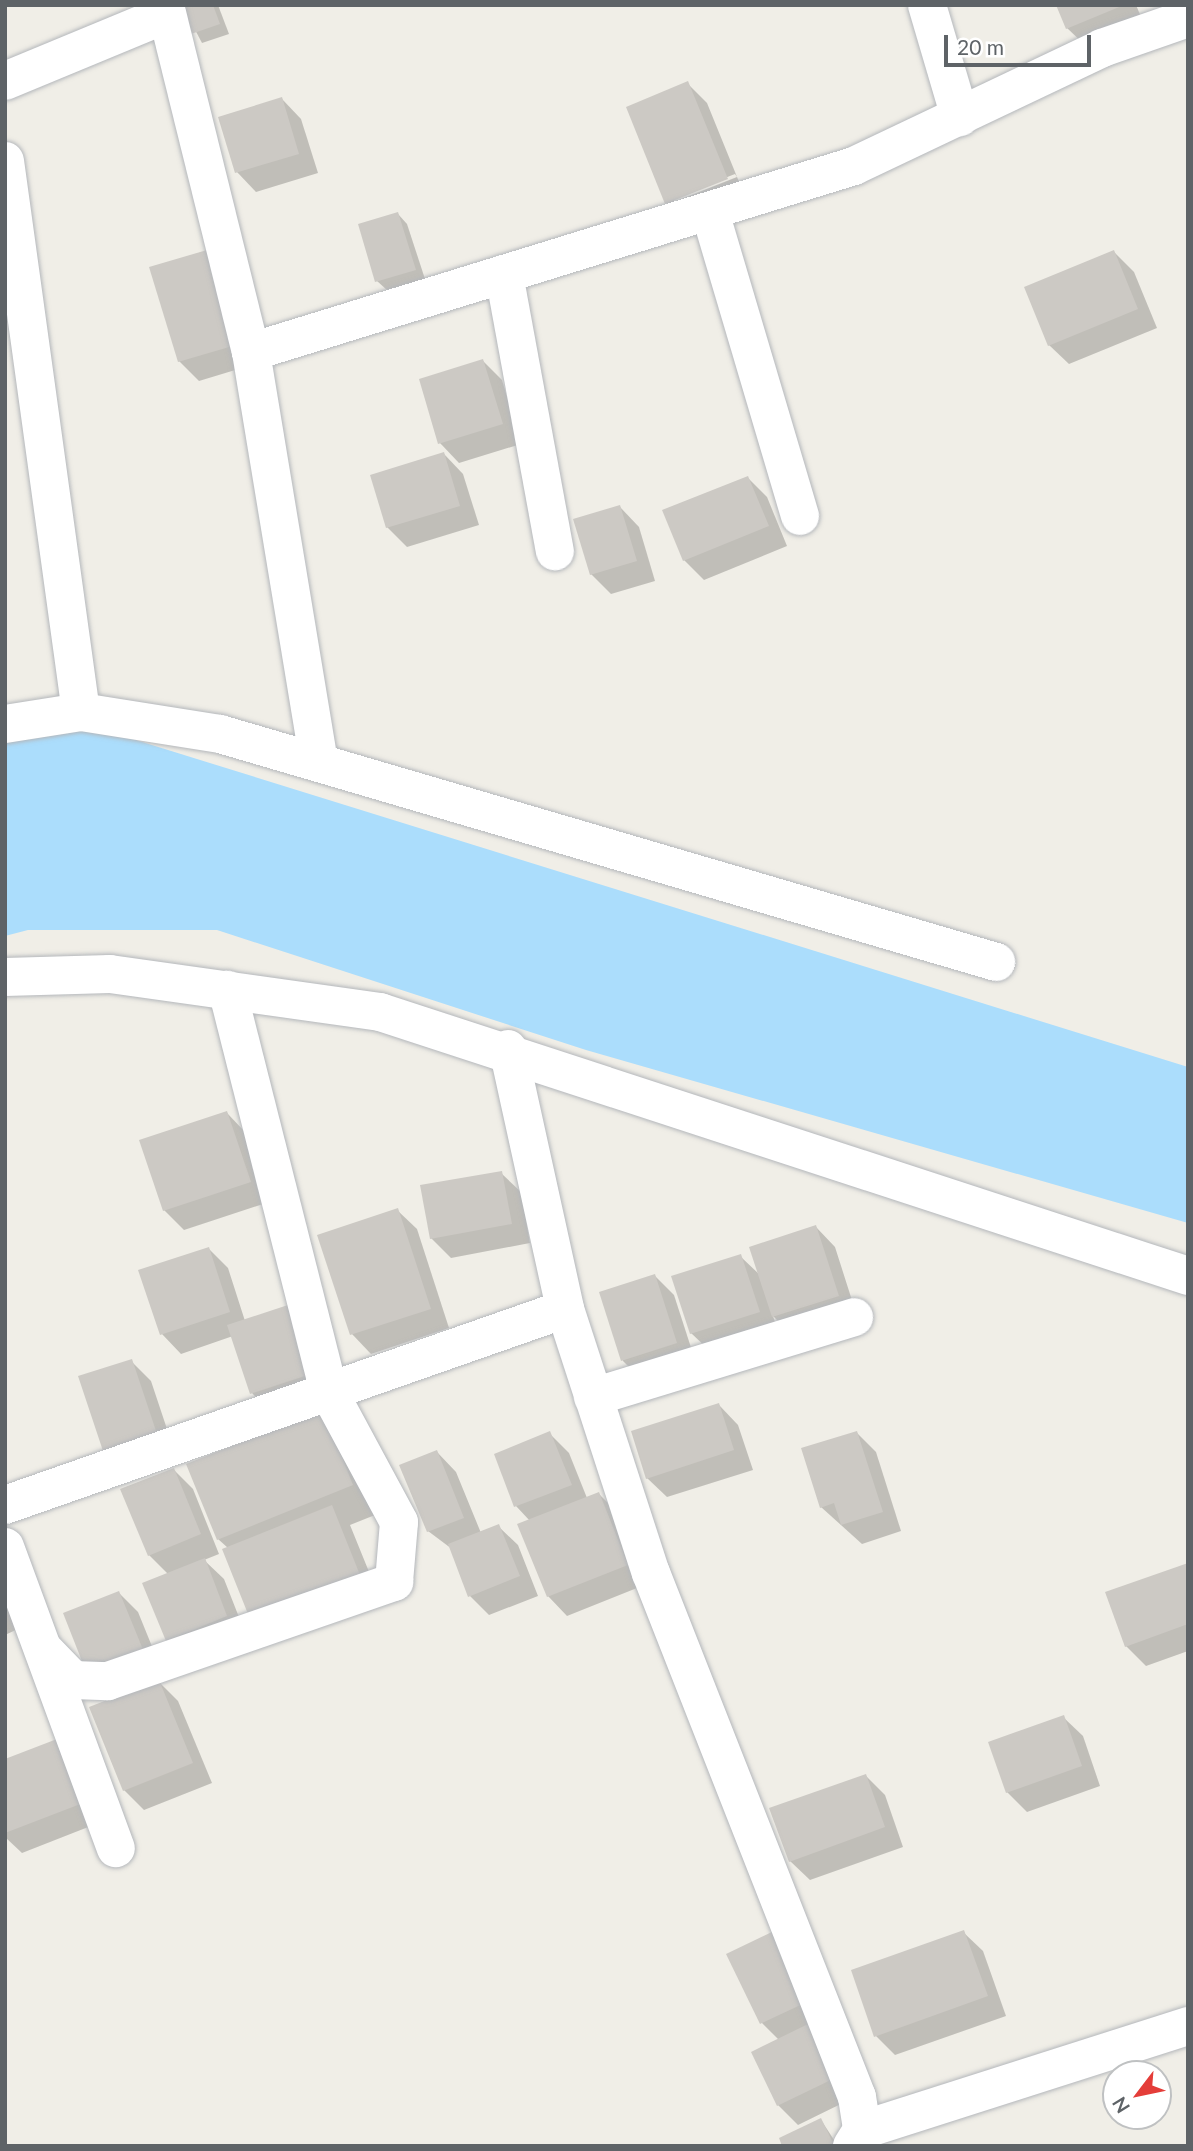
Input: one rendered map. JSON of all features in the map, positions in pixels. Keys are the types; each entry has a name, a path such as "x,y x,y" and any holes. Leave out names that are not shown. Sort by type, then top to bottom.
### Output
{"street":[{"path":"927,5 960,117"},
{"path":"5,81 166,10 251,352 319,761"},
{"path":"251,352 853,166 1164,18"},
{"path":"5,161 81,712"},
{"path":"710,212 800,516"},
{"path":"504,274 555,551"},
{"path":"5,724 81,712 220,734 996,962"},
{"path":"5,977 110,974 380,1012 508,1049 1188,1276"},
{"path":"43,1649 73,1680 108,1681 394,1582 400,1522 329,1392 227,990"},
{"path":"508,1049 565,1309 593,1397 651,1573 857,2097 857,2138 1188,2026"},
{"path":"5,1505 565,1309"},
{"path":"593,1397 854,1317"},
{"path":"5,1547 116,1848"}],"water":[{"path":"94,727 1188,1067 1188,1223 586,1050 217,930 28,930 5,936 5,738"}],"building":[{"path":"180,5 213,5 220,24 191,34"},
{"path":"1056,5 1124,5 1066,29"},
{"path":"688,81 728,179 665,204 626,107"},
{"path":"282,97 299,154 235,173 218,117"},
{"path":"398,212 416,270 375,282 358,224"},
{"path":"207,250 236,345 178,362 149,267"},
{"path":"1114,250 1138,309 1048,346 1024,287"},
{"path":"483,359 503,424 438,444 419,379"},
{"path":"444,452 460,506 386,528 370,475"},
{"path":"748,476 769,526 683,561 662,510"},
{"path":"620,505 637,561 590,575 573,519"},
{"path":"227,1111 251,1182 163,1211 139,1140"},
{"path":"502,1171 512,1224 430,1239 420,1185"},
{"path":"398,1208 431,1309 350,1335 317,1235"},
{"path":"816,1225 839,1296 772,1317 749,1247"},
{"path":"209,1247 230,1312 160,1335 138,1270"},
{"path":"741,1254 760,1312 690,1334 671,1276"},
{"path":"655,1274 677,1343 621,1361 599,1292"},
{"path":"291,1304 314,1373 250,1394 227,1325"},
{"path":"132,1359 157,1434 103,1451 78,1376"},
{"path":"719,1403 734,1450 646,1479 631,1431"},
{"path":"323,1410 353,1485 217,1540 186,1464"},
{"path":"550,1431 572,1485 514,1507 494,1454"},
{"path":"857,1431 883,1512 841,1525 834,1503 820,1508 801,1448"},
{"path":"437,1450 464,1518 427,1532 399,1465"},
{"path":"174,1468 201,1534 148,1556 120,1489"},
{"path":"599,1492 628,1565 547,1597 517,1524"},
{"path":"332,1505 360,1575 250,1619 222,1549"},
{"path":"499,1524 520,1576 468,1597 448,1544"},
{"path":"205,1558 227,1616 166,1641 142,1583"},
{"path":"1188,1563 1188,1624 1125,1647 1105,1592"},
{"path":"119,1591 144,1652 87,1674 63,1613"},
{"path":"159,1680 193,1763 123,1791 89,1707"},
{"path":"1064,1715 1082,1766 1006,1793 988,1742"},
{"path":"57,1739 83,1803 5,1833 5,1759"},
{"path":"866,1774 885,1827 789,1862 769,1808"},
{"path":"964,1930 988,1996 874,2037 851,1970"},
{"path":"774,1931 809,2001 760,2024 726,1954"},
{"path":"808,2024 835,2078 777,2106 751,2052"},
{"path":"821,2118 834,2145 782,2146 779,2138"}]}
